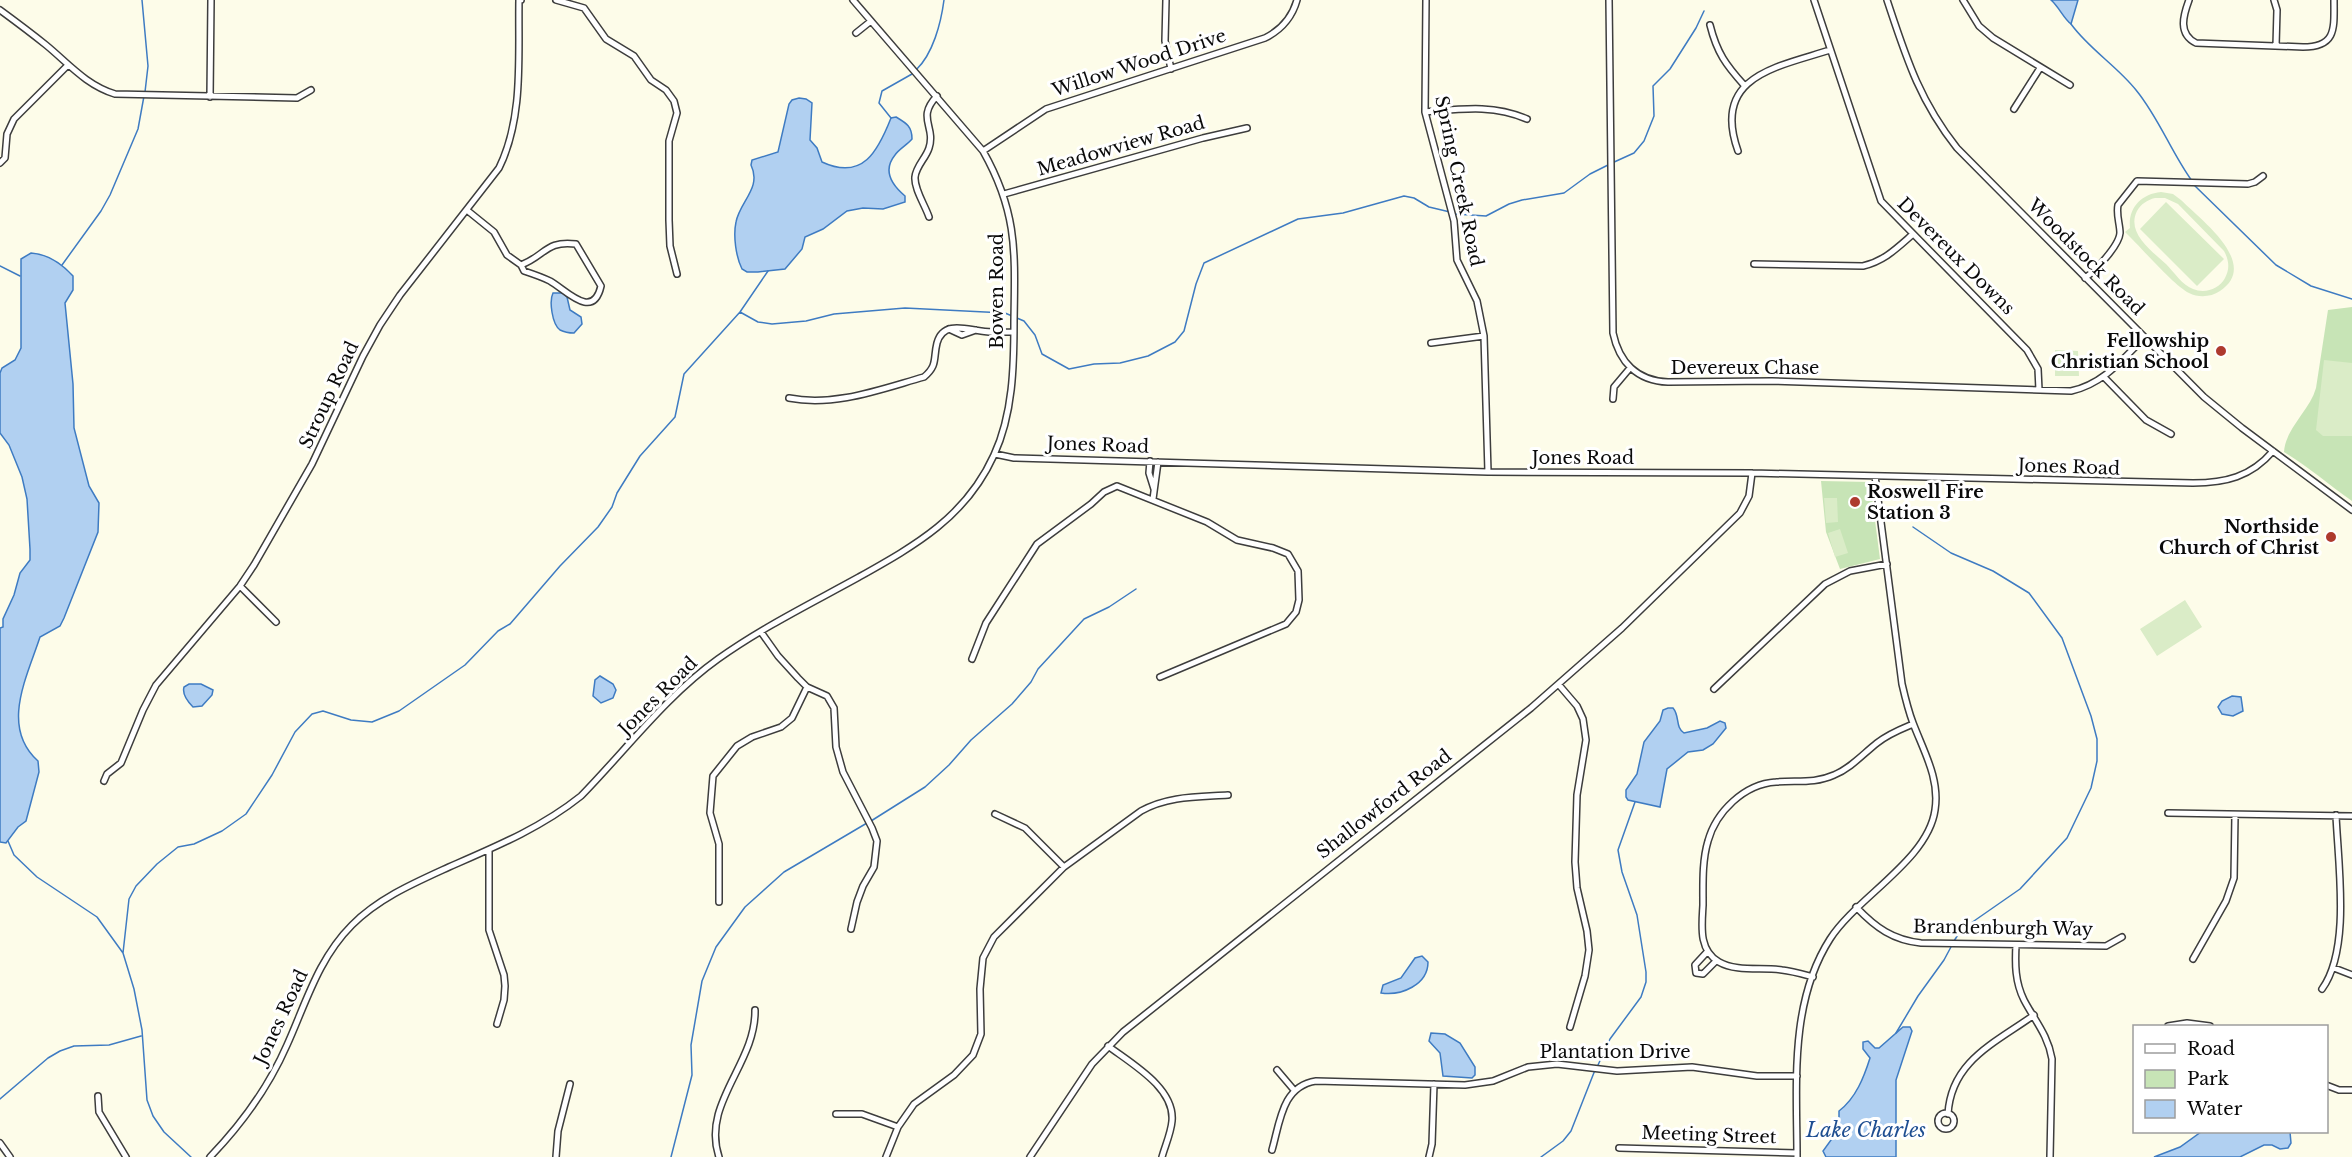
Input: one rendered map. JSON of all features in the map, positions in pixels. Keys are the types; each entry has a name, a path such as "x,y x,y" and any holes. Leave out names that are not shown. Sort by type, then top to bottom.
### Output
{"street":[{"path":"210,97 212,0"},
{"name":"Stroup Road","path":"104,781 107,774 121,763 156,685 240,586 254,565 312,464 380,325 400,295 500,168 513,132 517,106 520,0"},
{"path":"556,0 584,8 606,39 634,56 651,80 666,90 674,101 677,113 669,141 669,220 670,246 677,274"},
{"name":"Bowen Road","path":"853,0 983,151 1004,194 1015,247 1014,332 1009,407 995,454"},
{"path":"1166,0 1166,41 1171,69"},
{"name":"Willow Wood Drive","path":"983,151 1046,109 1272,35 1288,20 1297,0"},
{"name":"Spring Creek Road","path":"1426,0 1425,112 1454,221 1457,260 1477,302 1484,336 1488,472"},
{"path":"1609,0 1613,333 1619,352 1630,368 1614,387 1613,399"},
{"name":"Devereux Downs","path":"1814,0 1881,201 2027,350 2037,369 2039,390"},
{"name":"Woodstock Road","path":"1887,0 1911,71 1925,102 1942,130 1957,148 2144,338 2217,408 2352,510"},
{"path":"1963,0 1979,26 1992,38 2070,85"},
{"path":"2188,0 2183,25 2185,33 2192,41 2200,44 2313,47 2328,40 2333,29 2334,0"},
{"path":"2274,0 2277,6 2276,46"},
{"path":"0,10 90,84 115,94 297,98 311,90"},
{"path":"856,33 871,21"},
{"path":"1710,25 1713,39 1726,66 1744,85"},
{"path":"1738,151 1732,129 1732,113 1735,101 1744,85 1770,69 1830,50"},
{"path":"0,163 5,158 10,126 20,112 68,65"},
{"path":"2014,109 2040,68"},
{"path":"929,217 916,186 915,177 919,165 929,150 931,137 926,118 927,109 937,96"},
{"path":"1425,112 1486,108 1507,111 1527,119"},
{"name":"Meadowview Road","path":"1004,194 1203,138 1247,128"},
{"path":"2085,278 2118,241 2120,233 2118,205 2137,181 2248,184 2263,176"},
{"path":"468,211 494,232 507,255 521,265 524,271 550,281 574,300 584,302 593,300 599,293 601,286 576,244 551,245 533,261 521,265"},
{"path":"1754,264 1863,266 1883,260 1912,235"},
{"path":"533,261 535,275"},
{"path":"789,398 811,401 853,397 924,377 931,371 935,362 938,341 949,329 962,335 976,330 1014,332"},
{"path":"1431,343 1484,336"},
{"name":"Devereux Chase","path":"1630,368 1654,382 1772,381 2071,391 2083,389 2104,377 2144,338"},
{"path":"2104,377 2146,420 2170,434"},
{"name":"Jones Road","path":"210,1156 236,1127 269,1080 287,1046 320,968 334,945 370,909 392,894 539,826 566,808 600,777 674,696 717,660 932,533 969,497 995,454 1014,458 1488,472 1752,473 2207,483 2240,477 2259,466 2273,452"},
{"path":"1150,461 1149,473 1154,489"},
{"path":"1153,499 1158,462"},
{"name":"Shallowford Road","path":"1030,1157 1077,1084 1108,1046 1143,1014 1559,685 1622,628 1740,513 1749,496 1752,473"},
{"path":"1797,1155 1797,1076 1800,1026 1813,977 1830,939 1856,907 1916,850 1927,836 1933,820 1936,800 1935,781 1913,723 1902,684 1875,476"},
{"path":"972,659 986,624 1043,539 1112,487 1124,488 1206,522 1237,540 1280,550 1293,561 1299,577 1298,606 1286,624 1160,677"},
{"path":"1714,688 1825,584 1850,571 1887,564"},
{"path":"240,586 276,622"},
{"path":"761,632 778,656 807,687 827,696 834,708 836,747 843,772 877,841 874,867 862,886 851,929"},
{"path":"1559,685 1577,706 1586,734 1577,795 1575,862 1589,950 1585,976 1570,1027"},
{"path":"719,902 719,844 710,813 714,777 737,746 752,737 781,727 792,718 807,687"},
{"path":"1813,977 1780,969 1730,966 1716,961 1707,952 1702,935 1705,854 1713,827 1732,803 1746,791 1762,784 1810,782 1833,776 1850,766 1884,738 1913,723"},
{"path":"886,1157 898,1127 914,1104 954,1075 973,1055 981,1034 981,970 988,946 1001,928 1064,867 1153,804 1173,799 1228,795"},
{"path":"2168,813 2352,816"},
{"path":"995,814 1025,828 1064,867"},
{"path":"2193,958 2226,901 2234,878 2235,815"},
{"path":"2322,989 2334,968 2340,933 2336,815"},
{"path":"489,850 489,930 504,975 505,986 503,1006 497,1024"},
{"name":"Brandenburgh Way","path":"1856,907 1881,930 1906,941 2106,946 2122,937"},
{"path":"2016,945 2015,965 2018,983 2024,1000 2046,1036 2052,1059 2050,1157"},
{"path":"1707,952 1695,965 1696,973 1703,974 1716,961"},
{"path":"2334,968 2352,975"},
{"path":"719,1157 715,1140 716,1117 751,1044 755,1028 755,1010"},
{"path":"1947,1114 1951,1089 1964,1068 2034,1015"},
{"path":"2174,1025 2187,1023 2202,1025"},
{"path":"1108,1046 1160,1088 1168,1099 1172,1120 1162,1157"},
{"name":"Plantation Drive","path":"1294,1090 1305,1083 1317,1081 1479,1084 1528,1067 1550,1065 1617,1071 1692,1067 1757,1076 1797,1076"},
{"path":"1272,1150 1285,1104 1294,1090 1275,1072"},
{"path":"556,1157 558,1131 570,1084"},
{"path":"1429,1157 1432,1144 1434,1084"},
{"path":"2328,1086 2339,1090 2352,1090"},
{"path":"98,1096 99,1112 126,1157"},
{"path":"836,1114 862,1114 898,1127"},
{"path":"0,1143 10,1157"},
{"name":"Meeting Street","path":"1619,1148 1797,1155"}],"green space":[{"path":"2154,193 2173,194 2201,218 2223,243 2231,255 2234,268 2231,280 2220,291 2213,295 2197,296 2182,289 2125,232 2130,228 2131,214 2137,203","holes":["2155,198 2165,198 2178,204 2224,251 2228,261 2228,271 2222,282 2215,288 2202,291 2185,285 2142,241 2138,234 2135,219 2142,204"]},
{"path":"2166,202 2224,259 2197,286 2140,229"},
{"path":"2352,307 2352,501 2284,452 2293,427 2309,404 2316,388 2328,310"},
{"path":"2055,350 2078,351 2079,376 2055,376"},
{"path":"2324,360 2352,363 2352,436 2323,436 2316,430"},
{"path":"1821,481 1870,482 1880,559 1840,569 1826,532"},
{"path":"1824,498 1837,498 1838,522 1826,523"},
{"path":"1840,529 1848,553 1835,557 1828,533"},
{"path":"2185,600 2202,627 2157,656 2140,629"}],"water":[{"path":"2051,0 2078,0 2071,24 2057,6"},
{"path":"799,98 812,103 810,140 817,148 822,162 836,167 848,168 867,160 880,141 891,118 896,117 908,125 912,139 897,153 889,167 893,183 905,196 905,202 883,209 863,208 847,211 823,229 805,237 802,249 785,269 747,272 742,269 738,259 735,234 738,214 754,181 752,160 778,152 789,104 792,100"},
{"path":"31,253 54,260 73,276 73,290 65,303 73,384 74,428 89,486 99,503 98,532 64,618 60,626 40,637 24,685 20,701 20,733 27,748 38,761 39,772 26,821 18,827 6,843 0,842 0,628 3,627 3,619 14,595 20,573 30,560 30,549 27,499 22,477 9,445 0,433 0,373 2,368 15,360 21,348 21,259"},
{"path":"553,293 563,293 567,297 570,310 581,317 582,324 574,333 560,330 557,327 551,307"},
{"path":"600,676 613,684 616,690 613,698 601,703 593,696 595,680"},
{"path":"189,684 201,684 213,690 212,695 202,706 193,707 186,698 184,687"},
{"path":"2232,696 2241,697 2243,711 2233,716 2222,714 2218,707 2222,701"},
{"path":"1673,708 1675,711 1679,728 1684,733 1707,728 1720,721 1725,723 1726,728 1713,744 1703,750 1688,752 1667,769 1660,807 1628,800 1626,790 1637,774 1644,742 1660,721 1663,710"},
{"path":"1422,956 1428,962 1427,970 1418,983 1405,991 1381,993 1383,985 1401,978 1415,958"},
{"name":"Lake Charles","path":"1903,1027 1910,1027 1912,1031 1896,1080 1896,1157 1826,1157 1823,1151 1839,1129 1839,1111 1855,1094 1870,1058 1863,1049 1863,1042 1868,1041 1875,1048 1879,1048"},
{"path":"1431,1033 1445,1034 1460,1043 1475,1067 1475,1075 1472,1078 1443,1076 1440,1053 1429,1041"},
{"path":"2200,1133 2290,1133 2291,1143 2288,1148 2280,1149 2272,1145 2264,1145 2240,1157 2154,1157 2180,1147"}],"waterway":[{"path":"142,0 148,66 145,92"},
{"path":"916,70 927,56 935,38 944,0"},
{"path":"1612,163 1634,153 1644,141 1654,116 1653,86 1670,69 1704,11"},
{"path":"2071,24 2136,90 2152,112 2192,181"},
{"path":"891,118 879,103 882,91 912,74"},
{"path":"62,265 110,195 138,129 144,96"},
{"path":"1455,214 1486,216 1522,200 1564,193 1590,174 1608,165"},
{"path":"2194,185 2276,265 2311,286 2352,299"},
{"path":"740,312 758,322 772,324 806,321 834,314 905,308 1005,313 1024,321 1035,335 1042,354 1069,369 1094,364 1120,363 1148,356 1175,342 1184,331 1204,263 1298,219 1343,213 1404,196 1414,198 1429,207 1450,212"},
{"path":"0,266 20,276"},
{"path":"123,953 129,899 136,886 157,864 178,847 194,844 222,831 246,814 272,775 295,732 312,714 323,711 351,720 372,722 399,711 465,665 498,631 510,624 560,566 598,527 612,507 617,493 640,456 675,417 684,374 740,312 768,271"},
{"path":"1913,527 1951,553 1993,571 2029,593 2062,638 2091,716 2097,739 2097,761 2091,788 2067,838 2020,889 1961,930 1954,941"},
{"path":"871,821 925,787 949,765 971,740 1012,704 1031,682 1038,669 1084,619 1109,607 1136,589"},
{"path":"1598,1065 1610,1039 1641,997 1646,982 1637,915 1622,872 1618,850 1635,802"},
{"path":"671,1157 692,1075 691,1045 702,981 716,947 745,907 784,872 867,823"},
{"path":"8,841 14,855 37,877 97,917 123,953 134,989 142,1030 147,1100 153,1116 164,1132 191,1157"},
{"path":"1896,1033 1952,945"},
{"path":"0,1099 48,1058 60,1051 74,1046 109,1045 141,1036"},
{"path":"1541,1157 1563,1141 1571,1131 1595,1070"}],"place":[{"name":"Fellowship Christian School","path":"2221,351"},
{"name":"Roswell Fire Station 3","path":"1855,502"},
{"name":"Northside Church of Christ","path":"2331,537"}]}
